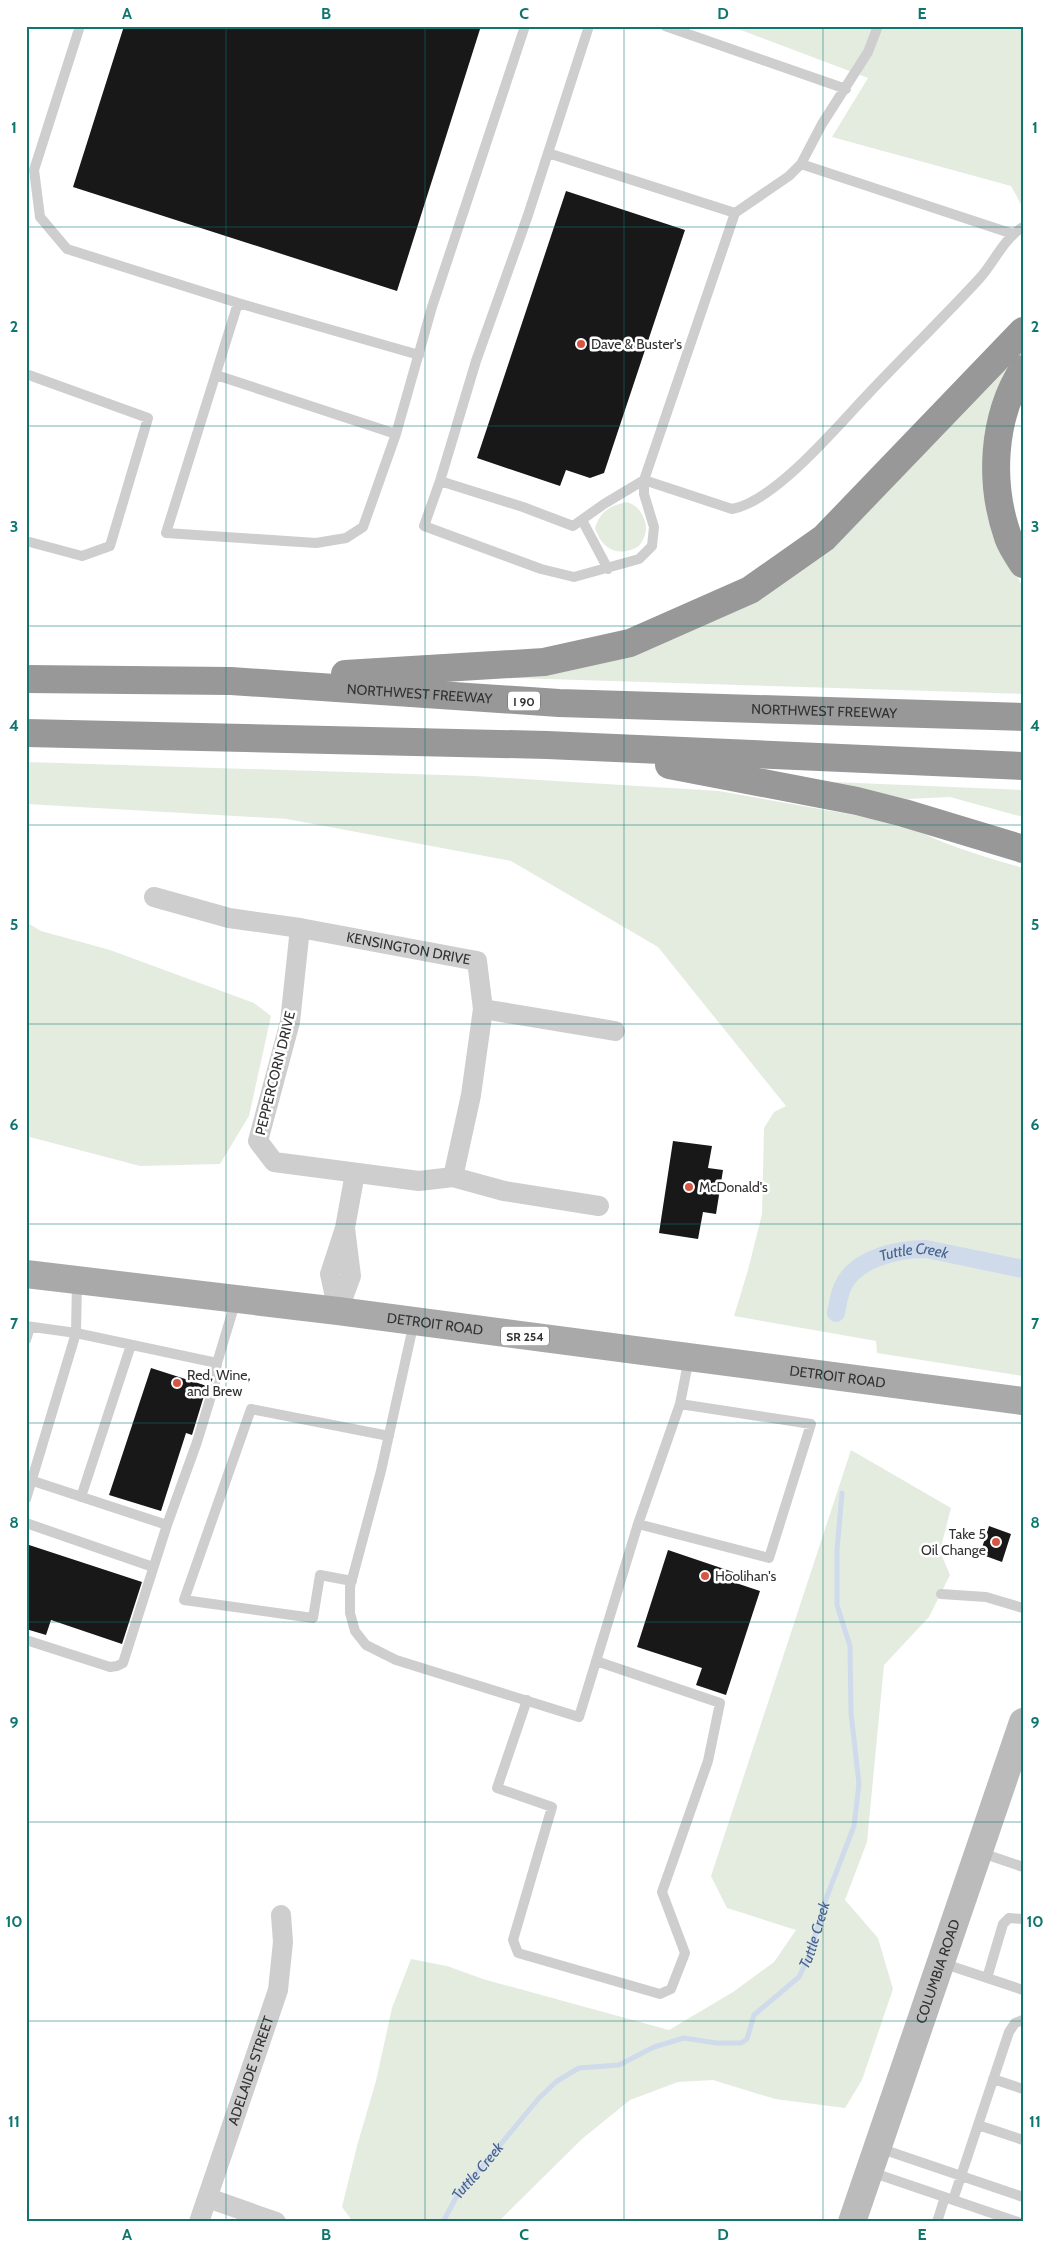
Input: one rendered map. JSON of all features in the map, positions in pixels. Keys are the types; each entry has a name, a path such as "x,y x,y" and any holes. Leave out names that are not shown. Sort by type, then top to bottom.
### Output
{"highway":[{"path":"231,681 544,662 630,642 750,590 824,538 1023,331"},
{"path":"1023,370 1014,383 1001,422 995,462 999,504 1008,538 1023,564"},
{"name":"NORTHWEST FREEWAY","path":"26,679 231,681 559,703 1023,718"},
{"path":"26,733 547,745 1023,766"},
{"path":"547,745 716,772 857,801 904,813 1023,849"}],"main road":[{"name":"DETROIT ROAD","path":"26,1274 338,1311 1023,1401"},
{"name":"COLUMBIA ROAD","path":"852,2222 1023,1722"}],"street":[{"name":"KENSINGTON DRIVE","path":"154,897 229,918 300,928 477,962 483,1010 471,1095 453,1177"},
{"name":"PEPPERCORN DRIVE","path":"300,928 290,1022 258,1141 274,1162 419,1181 453,1177 504,1191 599,1206"},
{"path":"483,1010 615,1031"},
{"path":"338,1311 330,1274 345,1228 354,1173"},
{"name":"ADELAIDE STREET","path":"199,2222 278,1990 283,1942 281,1914"},
{"path":"208,2198 276,2222"}],"lane":[{"path":"80,26 34,170 40,217 67,250 238,303 419,355"},
{"path":"238,303 166,533 316,543 346,538 363,527 396,434 435,297 524,26"},
{"path":"589,26 548,153 476,361 440,481 424,526 541,569 574,577 639,559 652,546 654,527 644,494 644,480 735,213 789,176 800,164 822,124 868,52 878,26"},
{"path":"665,26 846,89"},
{"path":"548,153 735,213"},
{"path":"800,164 1013,234"},
{"path":"644,480 732,509 741,508 756,500 820,444 981,277 1013,234 1023,227"},
{"path":"26,374 148,418 110,546 82,556 26,541"},
{"path":"216,375 396,434"},
{"path":"440,481 523,507 574,526 644,480"},
{"path":"582,520 608,569"},
{"path":"26,1498 29,1480 76,1333 78,1280"},
{"path":"26,1640 110,1667 123,1663 167,1525 200,1434 215,1383 216,1363 237,1299"},
{"path":"414,1321 389,1436 352,1581 350,1613 355,1631 366,1645 396,1660 578,1717 638,1524 680,1404 689,1357"},
{"path":"26,1340 28,1327 76,1333 216,1363"},
{"path":"81,1497 131,1345"},
{"path":"638,1524 769,1558 811,1424 680,1404"},
{"path":"352,1581 320,1574 313,1618 184,1600 251,1409 389,1436"},
{"path":"29,1480 167,1525"},
{"path":"26,1523 153,1567"},
{"path":"941,1594 986,1597 1023,1608"},
{"path":"527,1700 497,1788 552,1807 513,1940 518,1953 660,1994 671,1989 685,1953 662,1892 708,1761 720,1703 596,1661"},
{"path":"978,1852 1022,1866"},
{"path":"987,1978 1003,1924 1009,1918 1023,1918"},
{"path":"941,1962 1023,1990"},
{"path":"937,2222 962,2176 1008,2032 1015,2023 1023,2020"},
{"path":"993,2079 1023,2089"},
{"path":"978,2125 1023,2140"},
{"path":"874,2160 962,2176 1023,2197"},
{"path":"874,2160 949,2198 1018,2222"}],"shaded area":[{"path":"730,26 1023,26 1023,208 1011,186 832,137 868,78"},
{"path":"1023,346 1023,352 1016,361 1001,546 1023,587 1023,694 515,678 517,669 744,602"},
{"path":"626,502 641,512 645,521 646,531 639,546 632,550 612,550 602,542 595,528 606,510"},
{"path":"26,762 475,776 719,791 905,824 948,844 1023,868 1023,1376 877,1353 876,1341 734,1316 762,1214 764,1128 774,1112 786,1106 658,947 511,861 287,819 27,804"},
{"path":"834,782 1023,790 1023,817 950,797 907,799 860,789 837,788"},
{"path":"26,922 41,931 110,950 254,1003 271,1016 249,1116 220,1164 140,1166 26,1136"},
{"path":"851,1450 951,1508 940,1551 950,1575 929,1617 884,1665 867,1842 845,1900 878,1938 893,1989 862,2080 845,2108 775,2099 713,2080 678,2082 630,2100 582,2139 498,2222 353,2222 342,2207 376,2081 392,2008 411,1959 447,1966 483,1979 669,2030 733,1992 774,1962 796,1930 727,1908 711,1876"}],"building":[{"path":"124,26 481,26 397,291 73,187"},
{"name":"Dave & Buster's","path":"566,191 685,230 604,473 590,478 566,470 560,486 477,458"},
{"path":"673,1141 712,1146 708,1168 723,1170 716,1214 703,1212 698,1239 659,1233"},
{"path":"151,1368 207,1386 192,1435 186,1433 161,1511 109,1495"},
{"name":"Take 5 Oil Change","path":"989,1526 1011,1534 1002,1562 980,1554"},
{"path":"26,1544 142,1582 122,1644 51,1620 46,1635 26,1629"},
{"path":"668,1550 736,1573 733,1582 760,1591 726,1695 696,1685 702,1668 637,1647"}],"waterway":[{"name":"Tuttle Creek","path":"836,1313 843,1286 849,1276 868,1262 891,1253 926,1249 1023,1269"},
{"name":"Tuttle Creek","path":"443,2222 459,2192 539,2098 557,2081 579,2068 619,2065 654,2047 684,2038 716,2043 741,2043 747,2039 754,2015 799,1977 809,1956 826,1899 854,1826 859,1784 851,1713 850,1646 837,1605 837,1550 842,1493"}],"place":[{"name":"Dave & Buster's","path":"581,344"},
{"name":"McDonald's","path":"689,1187"},
{"name":"Red, Wine, and Brew","path":"177,1383"},
{"name":"Take 5 Oil Change","path":"996,1542"},
{"name":"Hoolihan's","path":"705,1576"}]}
